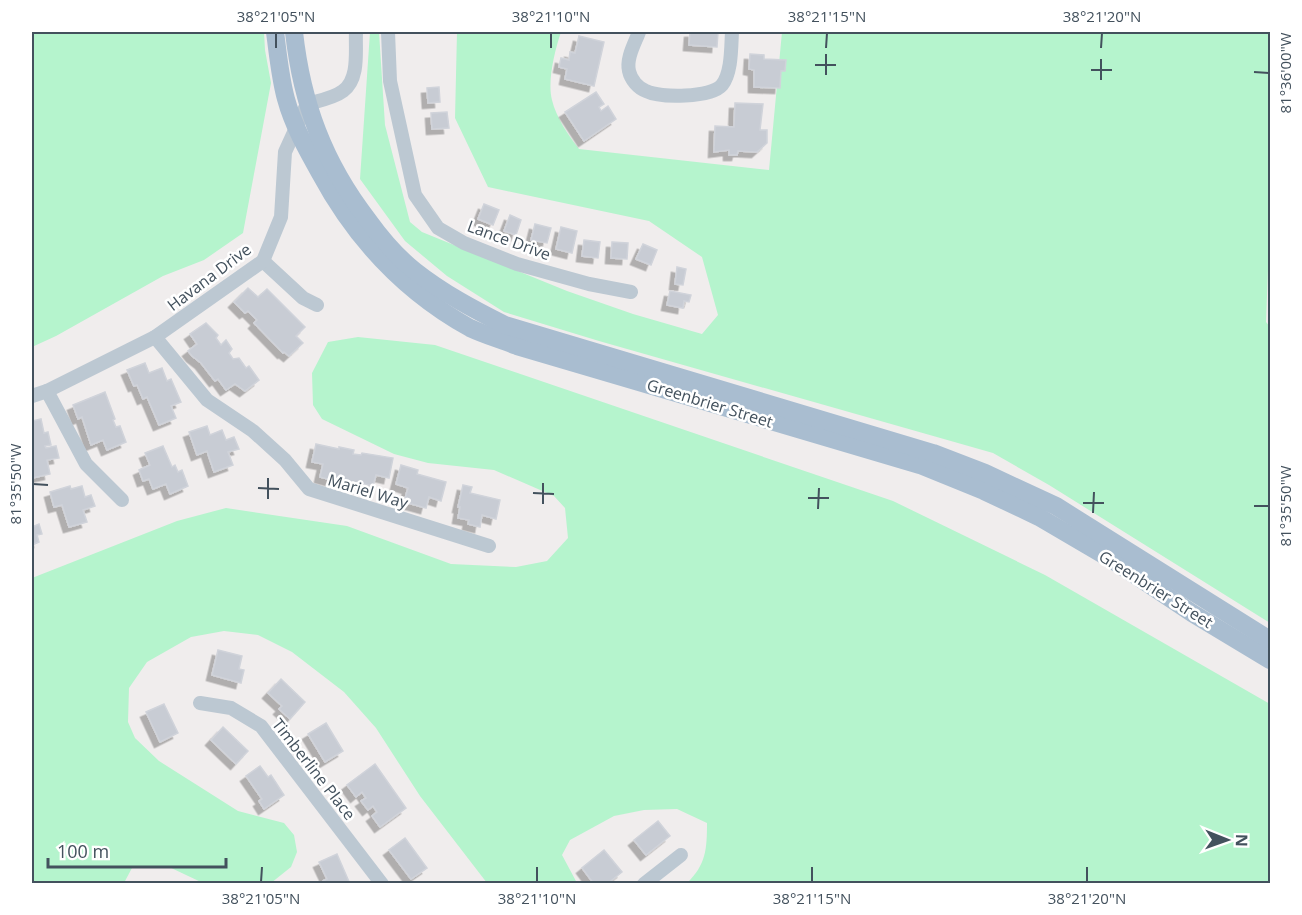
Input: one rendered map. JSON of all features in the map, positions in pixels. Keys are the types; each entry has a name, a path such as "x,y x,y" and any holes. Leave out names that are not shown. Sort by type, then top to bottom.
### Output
{"main road":[{"name":"Greenbrier Street","path":"275,32 287,101 307,149 350,223 379,258 440,310 472,329 517,346 920,465 984,491 1039,517 1114,561 1192,613 1270,660"},
{"name":"Greenbrier Street","path":"294,32 297,60 307,104 326,154 347,193 379,234 413,269 453,298 505,325 933,453 985,473 1056,506 1270,640"}],"street":[{"path":"307,104 344,91 349,84 354,74 356,32"},
{"name":"Lance Drive","path":"388,32 390,81 415,195 438,228 464,243 517,264 589,284 631,292"},
{"path":"639,32 628,70 636,85 653,94 696,95 712,92 726,79 732,32"},
{"name":"Havana Drive","path":"32,396 47,391 155,337 263,261 281,217 285,152 307,104"},
{"path":"263,261 303,298 317,305"},
{"name":"Mariel Way","path":"155,337 207,400 253,431 285,460 309,489 489,546"},
{"path":"47,391 86,464 122,500"},
{"name":"Timberline Place","path":"200,703 231,708 261,726 382,884"},
{"path":"644,884 681,855"}],"green space":[{"path":"32,32 264,32 271,83 243,233 204,260 163,276 32,347"},
{"path":"370,32 379,32 385,125 410,222 422,232 567,291 633,314 702,334 718,315 702,257 649,221 488,187 455,118 457,32 561,32 552,66 551,92 559,119 579,149 769,170 782,32 1270,32 1270,218 1266,322 1270,327 1270,623 1049,485 993,453 504,312 447,276 405,241 360,179"},
{"path":"358,337 435,345 893,501 1045,575 1270,704 1270,883 687,883 702,863 707,841 707,823 677,809 644,810 614,816 570,840 562,855 577,883 487,883 420,796 376,728 344,692 292,652 258,635 224,631 191,637 147,662 129,688 128,722 135,738 159,761 238,811 284,823 294,835 297,852 291,867 271,883 203,883 167,866 133,866 124,883 32,883 32,578 177,521 226,508 347,526 451,564 516,567 547,561 568,538 565,508 554,496 494,470 428,463 394,454 322,419 313,405 312,373 328,342"}],"building":[{"path":"690,32 718,32 717,47 689,45"},
{"path":"579,36 604,42 594,86 565,79 567,69 559,67 561,58 569,60 570,52 575,53"},
{"path":"750,54 764,55 764,59 786,60 785,71 781,71 780,88 754,87 754,70 749,69"},
{"path":"439,87 440,102 428,103 427,88"},
{"path":"596,92 604,104 599,107 601,111 608,106 616,119 584,141 565,112"},
{"path":"735,103 763,104 760,130 767,130 767,143 757,152 738,151 737,155 729,155 729,150 714,152 715,126 734,127"},
{"path":"447,112 449,128 432,129 431,113"},
{"path":"484,204 499,210 493,225 478,219"},
{"path":"510,215 521,220 516,235 504,231"},
{"path":"535,224 551,228 547,243 531,240"},
{"path":"561,227 577,231 572,253 556,249"},
{"path":"584,240 600,242 598,258 582,256"},
{"path":"612,242 628,243 627,259 611,258"},
{"path":"643,244 657,250 651,265 636,259"},
{"path":"677,267 686,269 683,285 675,284"},
{"path":"248,288 258,297 267,289 305,327 296,336 303,343 289,356 283,353 254,323 257,320 248,311 245,313 234,302"},
{"path":"670,291 691,295 689,302 684,301 683,308 667,305"},
{"path":"206,323 218,335 216,338 221,345 226,340 232,349 229,353 233,359 239,358 246,368 249,366 259,380 245,391 235,384 226,390 218,379 215,381 188,351 197,344 190,334"},
{"path":"145,363 149,373 162,368 167,381 171,379 181,402 171,406 176,418 159,425 147,397 143,399 127,370"},
{"path":"105,392 115,419 113,420 116,427 120,426 126,442 107,450 103,440 91,445 82,417 78,419 73,405"},
{"path":"41,419 44,433 48,432 51,445 45,446 46,448 56,446 59,458 47,460 50,474 32,478 32,421"},
{"path":"207,426 210,435 222,430 226,440 234,437 239,449 228,452 233,465 214,472 207,451 197,455 189,432"},
{"path":"316,444 354,450 353,454 361,455 362,453 393,458 389,478 376,475 373,486 360,483 359,485 331,477 331,480 320,477 323,464 312,462"},
{"path":"163,446 172,467 175,465 178,472 182,470 188,486 170,494 166,484 153,489 149,479 143,481 139,470 150,465 145,453"},
{"path":"401,465 418,470 417,474 446,482 441,501 429,497 426,508 404,502 408,488 396,484"},
{"path":"463,485 472,487 470,493 500,500 496,519 482,515 480,527 468,524 469,520 458,518"},
{"path":"70,486 71,489 82,486 85,497 91,495 95,506 83,510 87,522 69,527 62,505 54,507 50,492"},
{"path":"39,524 42,534 37,535 39,542 32,545 32,527"},
{"path":"218,650 242,656 239,669 244,670 241,683 212,675"},
{"path":"281,679 305,702 290,719 279,709 282,706 268,693"},
{"path":"164,704 178,733 160,742 146,712"},
{"path":"326,723 343,751 325,762 308,734"},
{"path":"223,727 248,751 236,764 211,740"},
{"path":"375,764 406,808 380,827 372,816 377,812 373,806 368,810 361,801 366,798 362,792 356,797 347,785"},
{"path":"260,766 268,777 271,775 284,795 264,809 259,801 262,799 246,776"},
{"path":"658,821 670,836 646,855 634,840"},
{"path":"405,838 427,868 411,879 389,850"},
{"path":"604,850 622,872 607,884 594,884 582,868"},
{"path":"337,854 350,884 324,884 323,881 327,879 319,862"}]}
